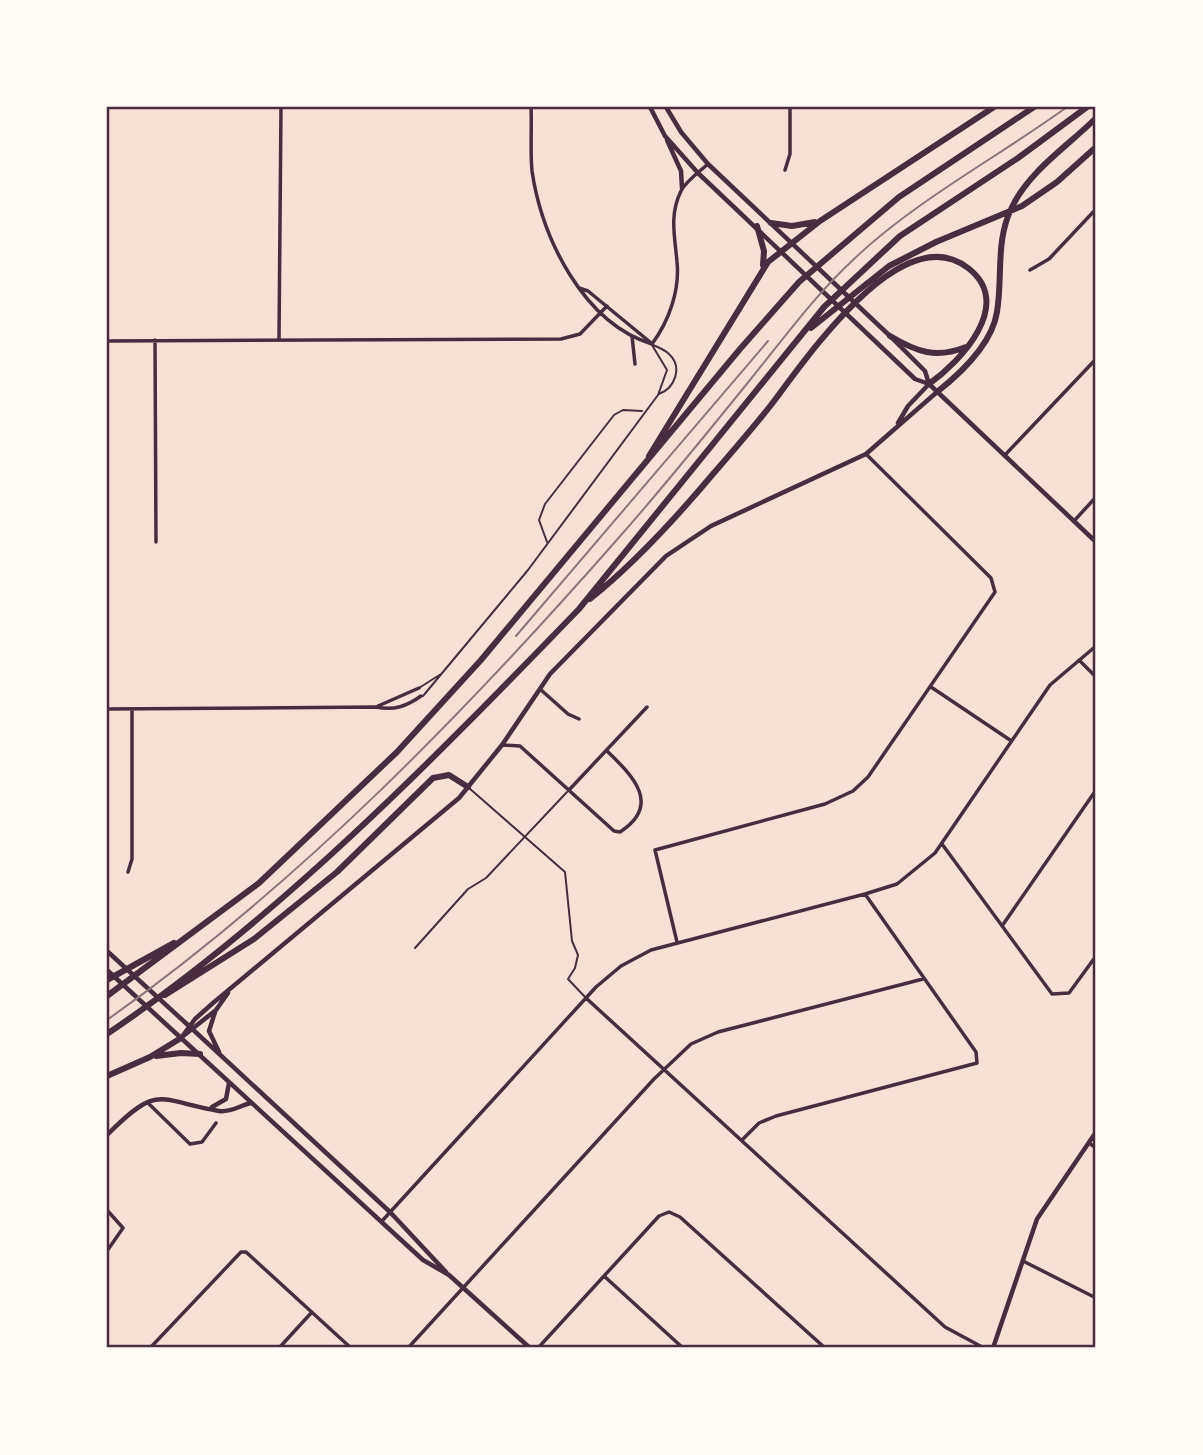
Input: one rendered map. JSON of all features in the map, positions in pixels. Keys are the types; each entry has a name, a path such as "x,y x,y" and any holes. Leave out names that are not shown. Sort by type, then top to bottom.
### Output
{"highway":[{"path":"647,461 652,446 709,362 762,268 792,240 994,107"},
{"path":"107,996 259,883 397,752 481,660 799,282 899,197 1034,107"},
{"path":"579,609 824,307 847,284 900,236 1018,158 1087,107"},
{"path":"937,392 952,381 992,329 997,313 1004,225 1019,194 1032,177 1096,118"},
{"path":"804,332 830,316 907,255 1022,206 1057,182 1096,147"},
{"path":"771,223 792,226 820,221"},
{"path":"757,226 764,251 762,268"},
{"path":"107,1034 262,914 430,759 579,609 610,583 712,476 857,294 915,262 935,258 960,263 978,279 986,302 983,322 968,346 944,374 929,384"},
{"path":"890,335 915,350 933,354 968,346"},
{"path":"136,1013 254,939 337,872 433,778 449,775 468,788"},
{"path":"107,980 159,949 182,940"},
{"path":"107,1076 150,1057 181,1038"},
{"path":"150,1057 181,1053 200,1055"}],"street":[{"path":"279,340 281,107"},
{"path":"531,107 532,171 540,205 558,254 582,296 631,334 652,344"},
{"path":"650,107 681,171 682,188 673,222 678,263 676,287 661,331 652,344"},
{"path":"666,107 681,132 708,164 792,240 890,335 925,371 929,384"},
{"path":"785,170 790,154 790,107"},
{"path":"665,136 698,173 757,226 915,379 929,384 1096,542"},
{"path":"682,188 708,164"},
{"path":"1030,270 1049,259 1096,209"},
{"path":"579,288 607,306 652,344"},
{"path":"107,341 561,340 580,334 607,306"},
{"path":"631,334 635,364"},
{"path":"155,340 156,542"},
{"path":"1005,455 1096,359"},
{"path":"898,424 908,406 929,384"},
{"path":"181,1038 189,1027 230,990 468,788 502,745 539,688 610,610 680,544 712,526 866,454 937,392"},
{"path":"677,942 655,850 843,797 868,777 992,597 994,582 866,454"},
{"path":"1074,521 1096,497"},
{"path":"382,1221 607,976 634,958 677,942 897,884 942,844 1010,740 1050,685 1096,646"},
{"path":"1079,660 1096,677"},
{"path":"931,687 1010,740"},
{"path":"376,707 419,688"},
{"path":"539,688 568,714 579,719"},
{"path":"107,709 376,707 388,710 402,707 421,696"},
{"path":"569,790 647,707"},
{"path":"128,872 132,853 132,709"},
{"path":"502,745 520,746 614,831 623,830 642,805 634,778 607,751"},
{"path":"1002,926 1096,790"},
{"path":"942,844 1048,989 1057,995 1065,995 1074,989 1096,956"},
{"path":"742,1140 759,1123 776,1116 977,1063 976,1052 865,894"},
{"path":"109,952 390,1212 449,1275 530,1348"},
{"path":"107,970 424,1260 449,1275"},
{"path":"408,1348 663,1070 691,1044 718,1032 923,979"},
{"path":"181,1038 194,1031 216,1010 230,990"},
{"path":"586,998 945,1327 984,1348"},
{"path":"216,1010 209,1031 221,1056"},
{"path":"211,1107 226,1099 229,1082"},
{"path":"107,1135 134,1108 146,1102 183,1100 219,1111 252,1102"},
{"path":"146,1102 190,1143 202,1142 216,1123"},
{"path":"993,1348 1037,1219 1096,1132"},
{"path":"1089,1143 1096,1149"},
{"path":"107,1210 123,1228 107,1251"},
{"path":"538,1348 659,1216 673,1213 825,1348"},
{"path":"150,1348 241,1252 246,1252 351,1348"},
{"path":"1022,1261 1096,1298"},
{"path":"604,1276 683,1348"},
{"path":"279,1348 312,1312"}],"lane":[{"path":"652,344 669,354 676,366 673,381 666,392 658,394"},
{"path":"421,696 442,674 547,542 658,394 667,370 652,344"},
{"path":"547,542 538,520 545,504 614,415 623,410 645,412"},
{"path":"419,688 442,674"},
{"path":"468,788 565,872 572,941 578,955 575,968 568,979 586,998"},
{"path":"415,948 468,889 486,878 569,790"}],"tram line":[{"path":"107,1020 178,967 314,853 441,730 503,666 622,534 840,272 879,237 932,197 1067,107"},
{"path":"516,636 768,341"}]}
